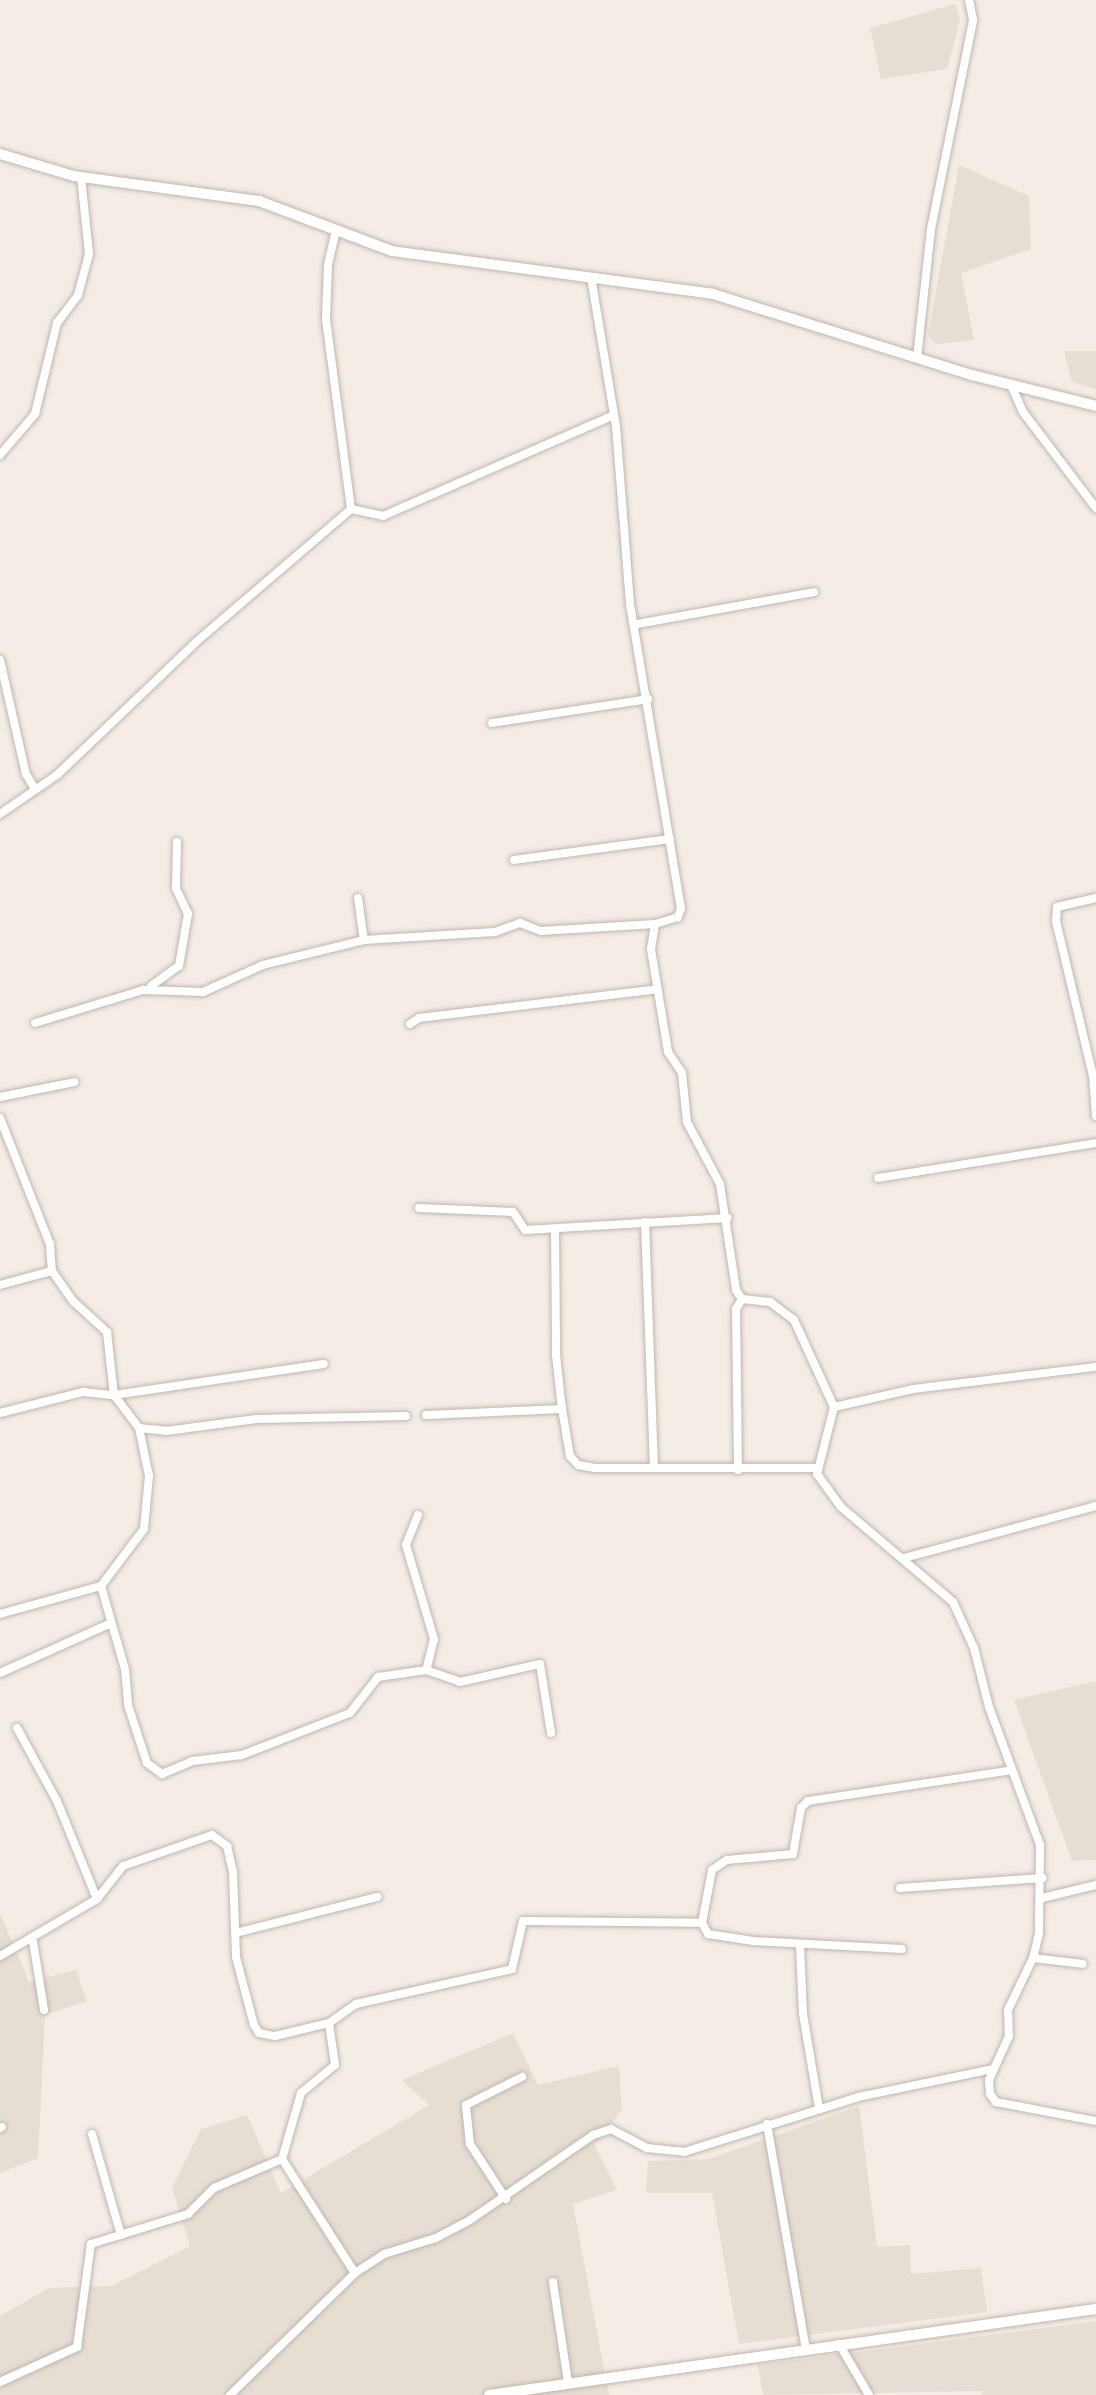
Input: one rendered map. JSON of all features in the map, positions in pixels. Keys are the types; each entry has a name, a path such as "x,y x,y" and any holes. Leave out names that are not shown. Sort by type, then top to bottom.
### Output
{"street":[{"path":"917,358 931,229 973,20 969,0"},
{"path":"0,154 81,177 259,201 392,251 713,294 917,358 1096,406"},
{"path":"0,455 35,414 57,323 78,295 89,254 81,177"},
{"path":"336,230 328,266 326,319 351,509"},
{"path":"143,990 203,992 263,965 364,940 495,932 520,923 541,931 655,924 678,917 681,909 637,624 625,567 614,415 591,277"},
{"path":"1011,385 1023,412 1096,508"},
{"path":"351,509 383,516 614,415"},
{"path":"0,814 57,775 196,642 351,509"},
{"path":"637,624 814,592"},
{"path":"0,660 26,774 35,789"},
{"path":"492,723 648,699"},
{"path":"514,860 670,839"},
{"path":"35,1023 143,990 179,966 188,914 176,888 177,842"},
{"path":"358,898 364,940"},
{"path":"1096,898 1057,907 1056,921 1093,1076 1096,1116"},
{"path":"655,924 651,949 668,1052 682,1073 687,1122 720,1184 728,1218 736,1290 742,1299"},
{"path":"410,1024 419,1018 657,989"},
{"path":"0,1097 75,1082"},
{"path":"0,1118 50,1244 52,1271 74,1302 107,1332 114,1395 139,1428 149,1476 144,1529 101,1586 0,1614"},
{"path":"878,1178 1096,1143"},
{"path":"419,1208 513,1212 525,1230 728,1218"},
{"path":"645,1222 654,1465"},
{"path":"555,1229 556,1355 570,1456 578,1465 738,1470 817,1468"},
{"path":"0,1285 52,1271"},
{"path":"742,1299 770,1302 794,1320 817,1359 834,1407 817,1468 841,1507 953,1602 974,1648 1012,1770 1040,1845 1042,1898 1033,1958 1008,2010 1009,2036 993,2069 990,2094 996,2102 1096,2121"},
{"path":"738,1470 736,1309 742,1299"},
{"path":"0,1413 83,1392 114,1395 324,1364"},
{"path":"834,1407 913,1389 1096,1367"},
{"path":"426,1415 562,1409"},
{"path":"139,1428 166,1431 256,1419 406,1416"},
{"path":"904,1558 1096,1506"},
{"path":"418,1515 406,1545 434,1639 426,1670"},
{"path":"101,1586 125,1669 128,1705 147,1763 162,1774 193,1761 242,1755 350,1713 378,1677 426,1670 460,1682 540,1664 551,1733"},
{"path":"0,1673 111,1623"},
{"path":"17,1728 57,1801 97,1899"},
{"path":"902,1949 800,1945 708,1934 702,1923 712,1870 727,1860 793,1854 801,1808 808,1801 1012,1770"},
{"path":"0,1956 33,1941 54,1920 97,1899 123,1866 212,1835 227,1846 236,1957 259,2033 275,2036 329,2023 356,2004 512,1969 523,1921 702,1923"},
{"path":"900,1888 1043,1878"},
{"path":"1042,1898 1074,1886 1096,1885"},
{"path":"236,1933 377,1897"},
{"path":"33,1941 44,2010"},
{"path":"800,1945 803,2014 819,2109"},
{"path":"1033,1958 1083,1964"},
{"path":"329,2023 335,2065 301,2093 282,2159 355,2273"},
{"path":"230,2395 355,2273 384,2254 436,2238 506,2199 593,2135 611,2129 647,2148 684,2152 819,2109 993,2069"},
{"path":"506,2199 470,2144 466,2105 522,2077"},
{"path":"767,2124 806,2349"},
{"path":"92,2134 121,2235"},
{"path":"0,2382 77,2347 87,2251 91,2244 188,2214 214,2188 282,2159"},
{"path":"553,2282 568,2382"},
{"path":"489,2395 1096,2309"},
{"path":"839,2344 869,2395"}],"shaded area":[{"path":"955,4 960,20 947,69 881,79 870,28"},
{"path":"959,165 1029,196 1031,249 961,273 974,340 936,344 928,335"},
{"path":"1064,351 1096,351 1096,389 1072,382"},
{"path":"1096,1681 1096,1860 1072,1861 1014,1700"},
{"path":"0,1913 29,1982 76,1970 87,2001 45,2015 38,2158 0,2173"},
{"path":"513,2033 538,2085 619,2066 622,2109 595,2146 617,2190 573,2204 609,2395 0,2395 0,2316 49,2288 111,2286 190,2246 172,2188 201,2129 247,2115 281,2193 429,2105 402,2080"},
{"path":"859,2106 877,2247 910,2245 911,2274 981,2268 987,2312 739,2344 712,2193 646,2193 648,2161 709,2159"},
{"path":"1096,2321 1096,2395 982,2395 981,2391 763,2395 758,2365"}]}
